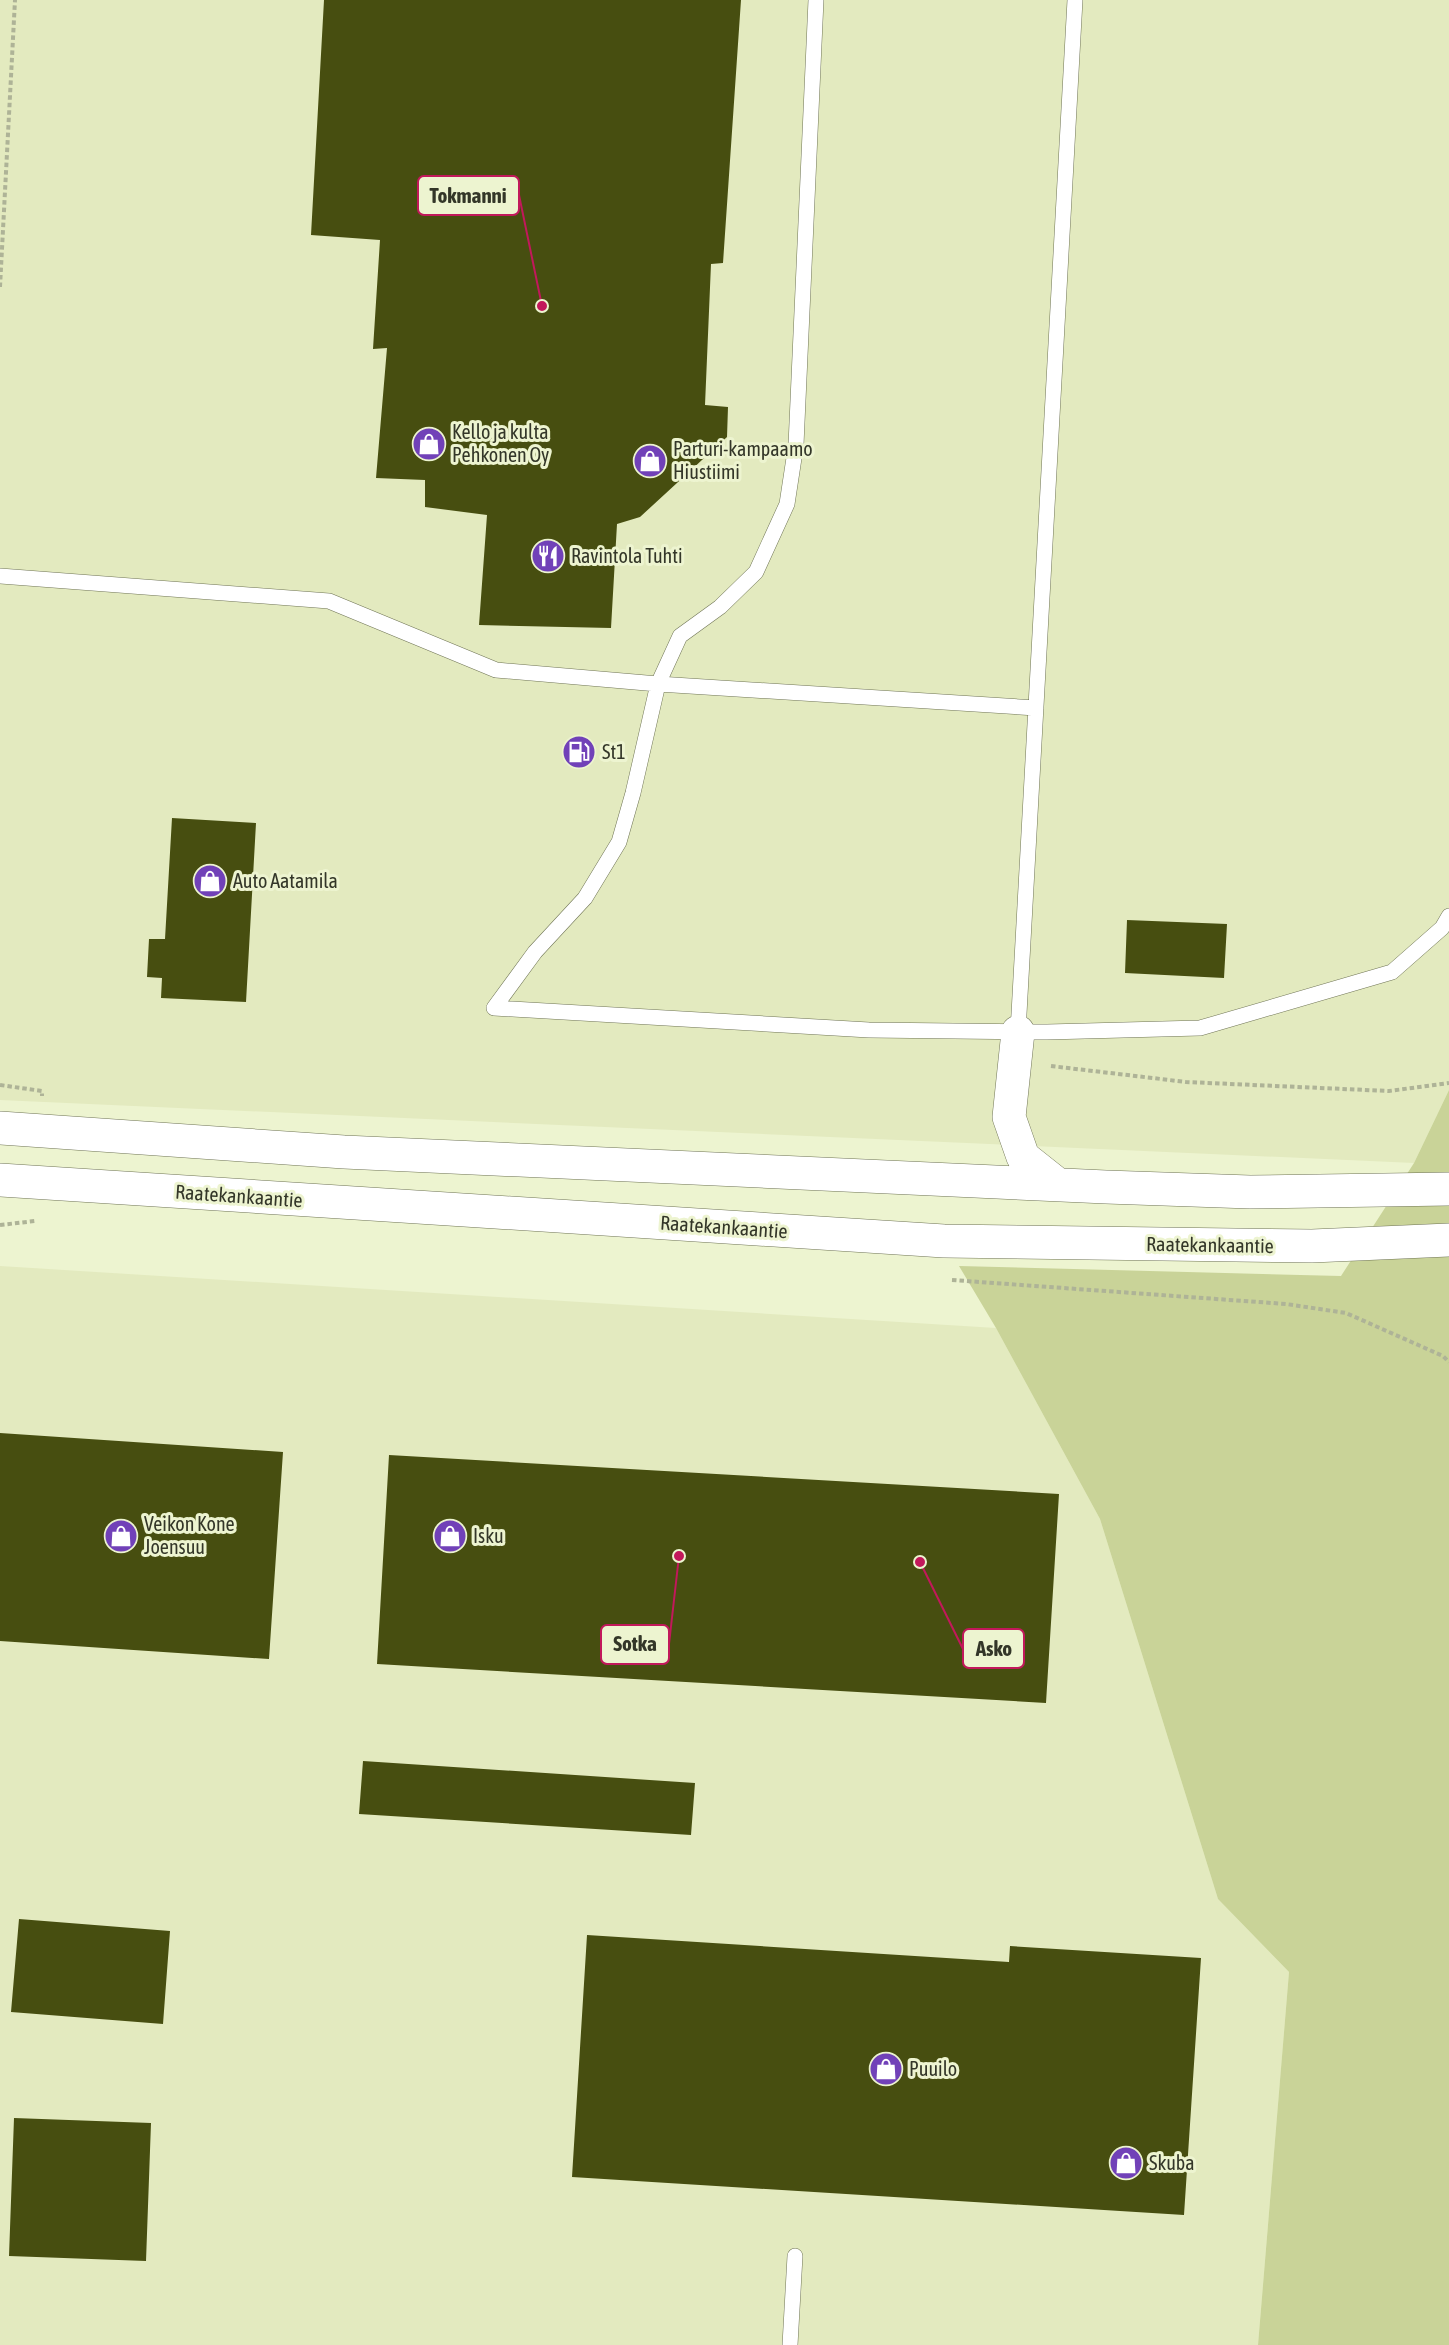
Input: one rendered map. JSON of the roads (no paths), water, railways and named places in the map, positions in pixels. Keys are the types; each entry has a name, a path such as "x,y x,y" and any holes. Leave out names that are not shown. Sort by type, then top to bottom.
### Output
{"main road":[{"path":"1018,1032 1009,1117 1023,1157 1057,1184"},
{"path":"0,1128 344,1152 1057,1184 1250,1192 1449,1190"},
{"name":"Raatekankaantie","path":"0,1180 944,1241 1312,1246 1449,1240"}],"lane":[{"path":"816,0 796,445 787,504 756,572 720,607 680,636 658,684 633,793 619,842 585,898 536,952 494,1008 869,1030 1018,1032 1200,1028 1392,972 1443,928 1449,916"},
{"path":"1018,1032 1075,0"},
{"path":"0,576 329,601 496,670 658,684 1036,708"},
{"path":"790,2345 795,2256"}],"place":[{"name":"Tokmanni","path":"542,306"},
{"name":"Kello ja kulta Pehkonen Oy","path":"429,444"},
{"name":"Parturi-kampaamo Hiustiimi","path":"650,461"},
{"name":"Ravintola Tuhti","path":"548,556"},
{"name":"St1","path":"579,752"},
{"name":"Auto Aatamila","path":"210,881"},
{"name":"Veikon Kone Joensuu","path":"121,1536"},
{"name":"Isku","path":"450,1536"},
{"name":"Sotka","path":"679,1556"},
{"name":"Asko","path":"920,1562"},
{"name":"Puuilo","path":"886,2069"},
{"name":"Skuba","path":"1126,2163"}]}
